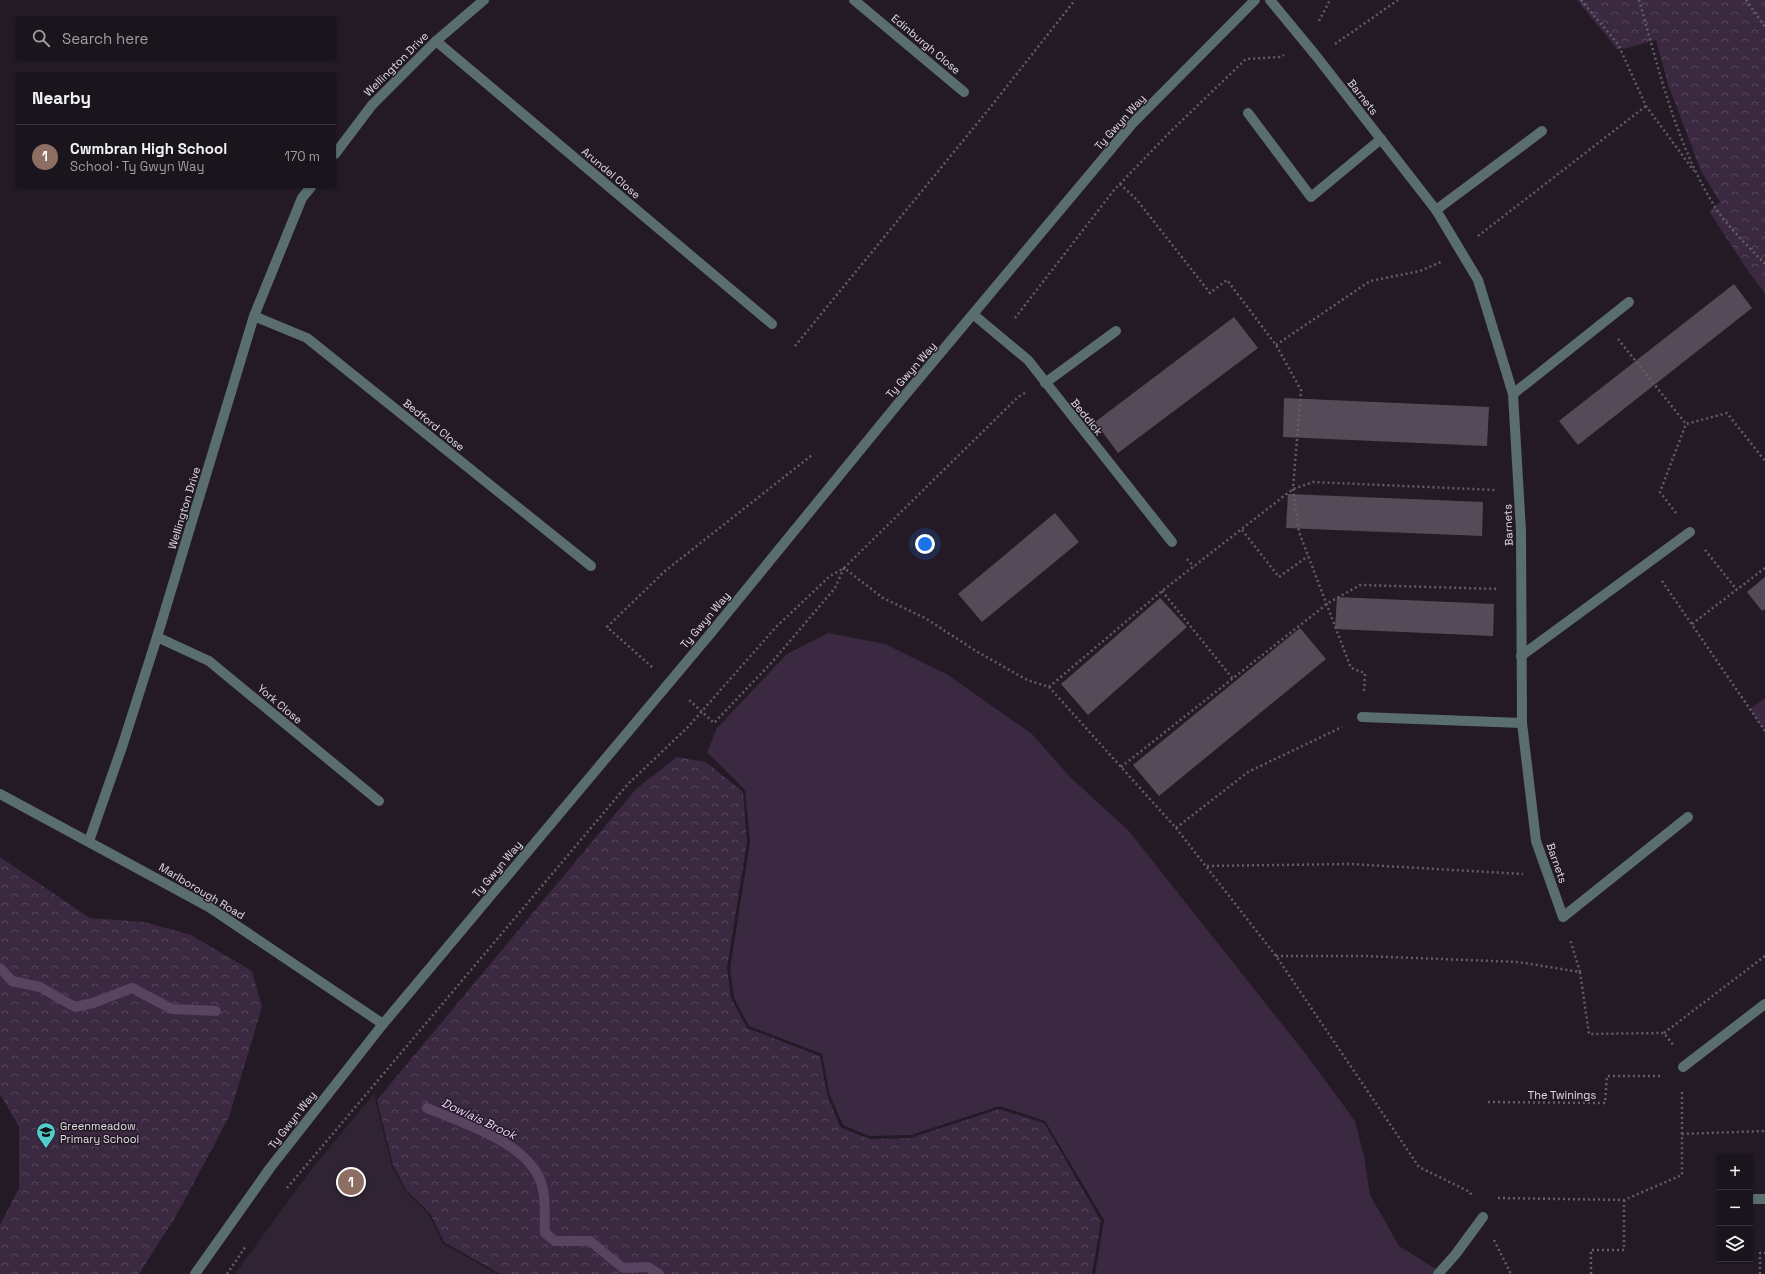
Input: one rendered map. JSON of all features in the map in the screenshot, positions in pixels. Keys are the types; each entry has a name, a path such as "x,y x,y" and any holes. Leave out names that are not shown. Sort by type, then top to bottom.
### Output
{"street":[{"name":"Wellington Drive","path":"336,153 372,105 436,41 484,0"},
{"name":"Edinburgh Close","path":"854,0 964,92"},
{"name":"Ty Gwyn Way","path":"195,1274 270,1168 383,1024 710,634 896,406 974,316 1132,124 1255,0"},
{"name":"Barnets","path":"1270,0 1317,57 1436,210 1478,280 1513,394 1519,492 1522,723 1536,841 1563,917"},
{"name":"Arundel Close","path":"436,41 772,324"},
{"path":"1248,113 1311,197 1381,139"},
{"path":"1436,210 1542,131"},
{"name":"Wellington Drive","path":"89,841 122,747 157,637 254,316 302,198 309,188"},
{"path":"1513,394 1629,302"},
{"name":"Bedford Close","path":"254,316 307,338 591,566"},
{"name":"Beddick","path":"974,316 1028,360 1172,542"},
{"path":"1045,383 1116,331"},
{"path":"1521,656 1650,563 1690,532"},
{"name":"York Close","path":"157,637 209,661 379,801"},
{"path":"1362,717 1522,723"},
{"name":"Marlborough Road","path":"0,794 209,907 383,1024"},
{"path":"1563,917 1688,817"},
{"path":"1682,1071 1765,1004"},
{"path":"1753,1199 1765,1199"},
{"path":"1438,1274 1483,1216"}],"path":[{"path":"795,346 989,109 1075,0"},
{"path":"1000,336 1120,184 1170,131 1246,58 1280,57 1306,44 1330,0"},
{"path":"1317,57 1398,0"},
{"path":"1581,0 1618,44 1646,106 1695,173 1718,211 1765,264"},
{"path":"1639,0 1660,78 1695,173"},
{"path":"1746,0 1765,27"},
{"path":"1120,184 1137,200 1210,292 1226,280 1276,345 1301,390 1292,489 1299,532 1328,603 1351,668 1365,673 1362,717 1248,772 1176,828"},
{"path":"1605,321 1686,424"},
{"path":"284,1192 628,784 688,727 776,627 830,576 844,568 1018,397 1045,383"},
{"path":"1686,424 1727,413 1765,461"},
{"path":"1686,424 1660,492 1737,590"},
{"path":"607,628 665,571 812,455"},
{"path":"1049,687 1162,591 1242,530 1292,489 1313,482 1519,492"},
{"path":"1242,530 1279,577 1308,556"},
{"path":"1650,563 1765,731"},
{"path":"773,661 836,588 844,568"},
{"path":"844,568 883,598 925,618 976,651 1027,680 1049,687 1176,828 1276,956 1419,1167 1470,1192 1510,1274"},
{"path":"1692,624 1765,568"},
{"path":"1121,767 1328,603 1360,585 1521,590"},
{"path":"1162,591 1233,678"},
{"path":"1206,866 1350,864 1548,875"},
{"path":"1563,917 1580,972 1589,1034 1664,1033 1765,956"},
{"path":"1276,956 1364,956 1518,962 1580,972"},
{"path":"1497,1198 1624,1200 1682,1175 1682,1059 1664,1033"},
{"name":"The Twinings","path":"1488,1102 1605,1103 1607,1076 1682,1071"},
{"path":"1682,1134 1765,1131"},
{"path":"1591,1274 1591,1250 1624,1250 1624,1200"},
{"path":"227,1274 249,1242"},
{"path":"1760,1274 1760,1253 1765,1253"}],"shaded area":[{"path":"374,1094 392,1167 407,1193 428,1213 443,1244 497,1274 235,1274 310,1171"}],"green space":[{"path":"1577,0 1765,0 1765,293 1748,271 1709,211 1720,202 1701,171 1668,84 1656,40 1627,48 1617,49"},
{"path":"828,633 885,644 948,675 1032,734 1071,778 1128,830 1305,1053 1355,1121 1364,1156 1370,1195 1399,1246 1444,1274 1095,1274 1104,1220 1045,1121 1000,1106 911,1135 869,1136 843,1125 829,1093 822,1054 749,1026 734,998 730,969 750,842 745,790 707,752 717,728 787,654"},
{"path":"1765,698 1765,731 1750,709"},
{"path":"677,757 706,762 743,792 747,842 727,968 731,998 747,1028 820,1056 827,1094 840,1127 869,1139 910,1138 999,1109 1044,1123 1101,1221 1092,1274 500,1274 444,1242 430,1213 407,1191 393,1165 377,1100 636,789"},
{"path":"0,857 90,918 144,922 191,935 252,971 262,1007 229,1117 176,1216 139,1274 0,1274 0,1225 19,1188 19,1127 0,1094"}],"building":[{"path":"1734,284 1752,308 1578,445 1559,421"},
{"path":"1234,317 1258,348 1118,453 1095,422"},
{"path":"1284,398 1489,407 1487,446 1283,437"},
{"path":"1288,494 1483,502 1482,536 1286,528"},
{"path":"1055,513 1079,542 982,622 958,594"},
{"path":"1765,577 1765,609 1762,611 1747,592"},
{"path":"1337,597 1494,604 1493,636 1335,629"},
{"path":"1160,598 1187,627 1088,715 1061,684"},
{"path":"1300,628 1326,659 1159,796 1133,765"}],"waterway":[{"name":"Dowlais Brook","path":"0,968 12,981 40,987 75,1007 93,1003 132,988 172,1009 216,1011"},
{"name":"Dowlais Brook","path":"427,1108 496,1138 513,1148 527,1160 537,1174 543,1190 545,1233 555,1241 590,1241 623,1268 648,1267 659,1274"}],"place":[{"name":"Greenmeadow Primary School","path":"46,1149"},
{"name":"Cwmbran High School","path":"351,1182"}]}
